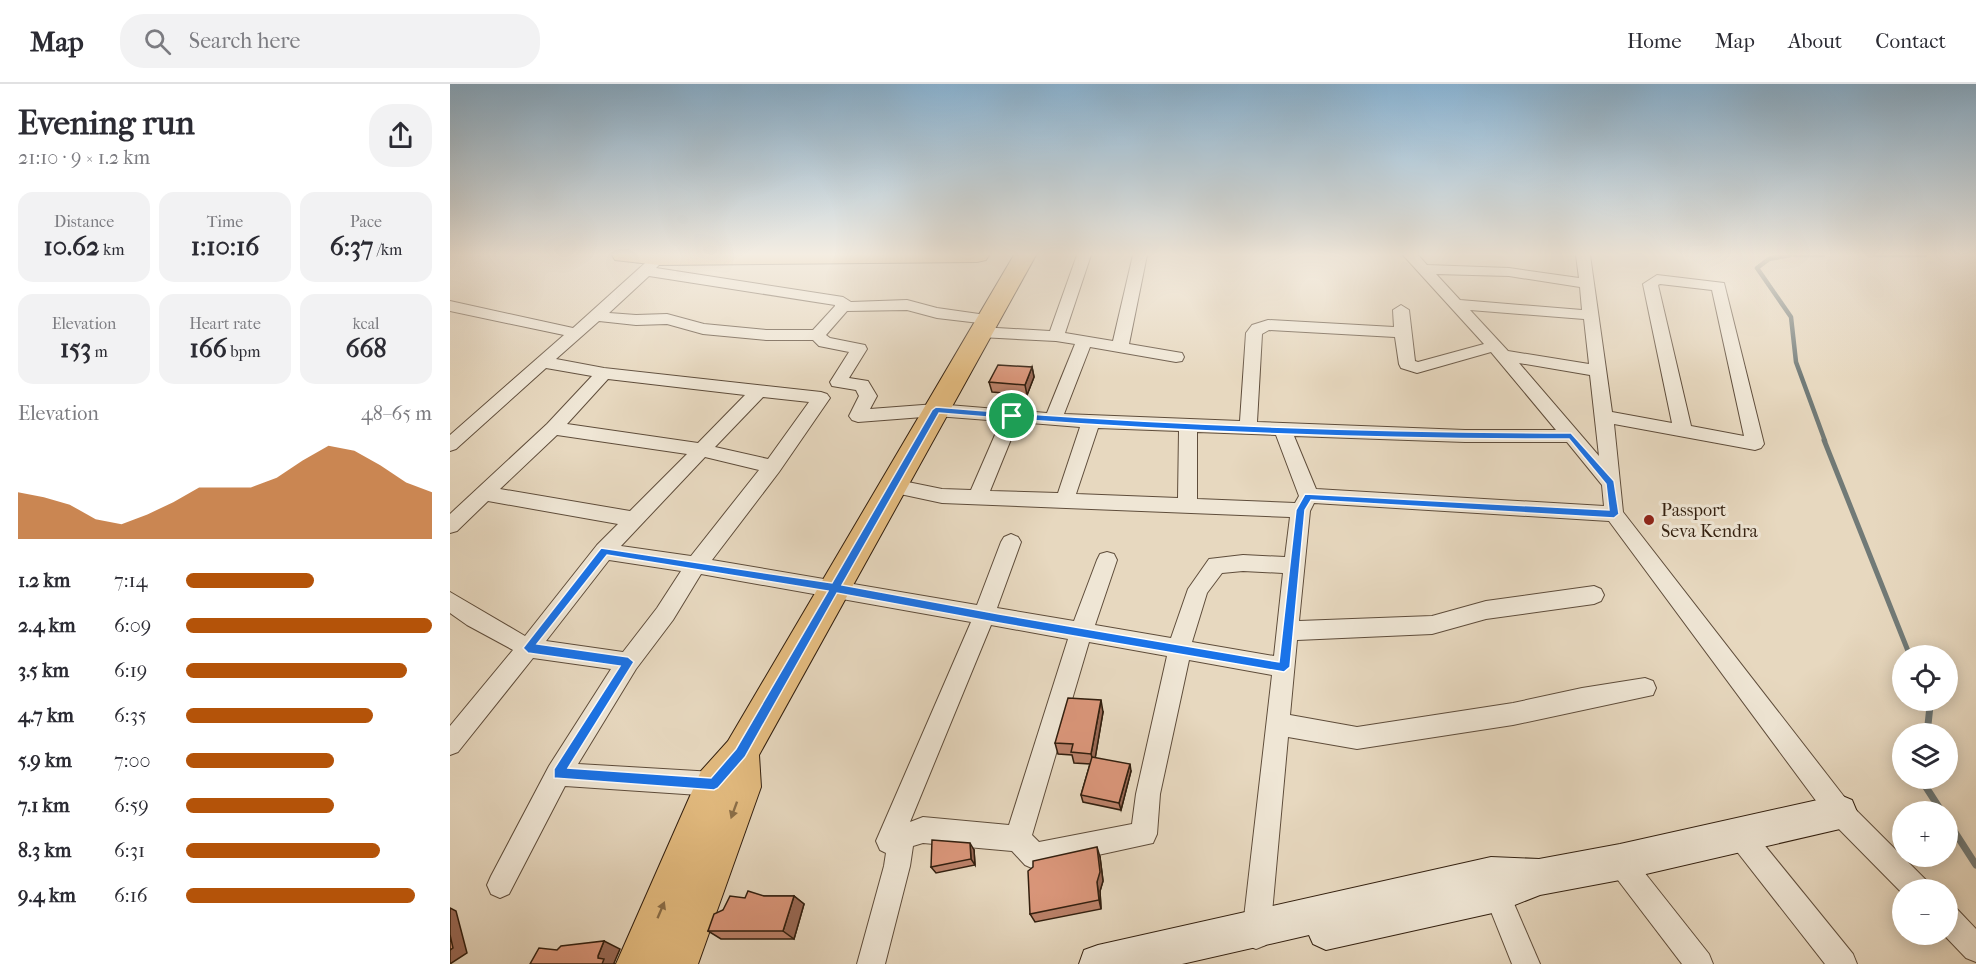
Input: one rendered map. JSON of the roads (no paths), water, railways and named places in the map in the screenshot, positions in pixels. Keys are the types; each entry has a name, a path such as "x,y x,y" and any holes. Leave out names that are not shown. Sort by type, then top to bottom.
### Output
{"main road":[{"path":"638,964 714,784 741,753 1001,296"},
{"path":"676,964 742,787 741,753"}],"street":[{"path":"450,445 616,296"},
{"path":"816,296 843,302 843,307"},
{"path":"1056,336 1070,296"},
{"path":"1120,347 1131,296"},
{"path":"1448,296 1499,350 1611,483"},
{"path":"1590,296 1614,514 1840,812 1907,879"},
{"path":"1653,296 1683,431"},
{"path":"1604,416 1755,444 1721,296"},
{"path":"1455,304 1592,315"},
{"path":"817,335 843,307 907,305 984,326 1176,357"},
{"path":"450,306 575,333"},
{"path":"1401,310 1407,364 1417,368 1499,350 1598,371"},
{"path":"500,885 558,774 628,662 664,614 696,565 772,467 821,398 838,382 859,349 825,342 817,335 766,335 703,329 667,319 636,320 594,316"},
{"path":"1248,428 1254,333 1258,328 1268,326 1402,332"},
{"path":"1053,420 1084,341"},
{"path":"543,362 604,373 821,398"},
{"path":"450,526 553,428 604,373"},
{"path":"838,382 862,385 868,396 858,416 936,410 1053,420 1188,426 1465,436 1571,436"},
{"path":"450,744 604,551 759,391"},
{"path":"978,497 1012,416"},
{"path":"1065,500 1091,422"},
{"path":"1186,505 1188,426"},
{"path":"553,428 703,450 772,467"},
{"path":"1256,937 1294,566 1305,503 1282,429"},
{"path":"893,486 942,496 1186,505 1305,503 1614,514"},
{"path":"484,493 633,519"},
{"path":"1011,542 984,616 890,841 923,830 1018,839 1034,856 1144,834 1148,794 1185,621 1198,588 1216,565 1243,563 1294,566"},
{"path":"604,551 835,588 1284,667"},
{"path":"1018,839 1081,633 1107,560"},
{"path":"1288,631 1432,625 1486,610 1594,595"},
{"path":"450,601 475,619 528,648 628,662"},
{"path":"1278,724 1357,738 1513,714 1582,698 1645,688"},
{"path":"558,774 714,784"},
{"path":"1098,964 1497,894 1539,877 1620,862 1840,812"},
{"path":"1740,835 1843,964"},
{"path":"871,964 897,866 901,837"},
{"path":"1620,862 1699,964"},
{"path":"1178,964 1256,937 1491,875 1539,877"},
{"path":"1497,894 1526,964"},
{"path":"1958,930 1976,948"}],"waterway":[{"path":"1776,296 1791,317 1796,362 1825,441"},
{"path":"1824,440 1906,645"},
{"path":"1928,723 1929,711"},
{"path":"1927,789 1935,801"},
{"path":"1958,837 1976,865"}],"place":[{"name":"Passport Seva Kendra","path":"1649,520"}]}
